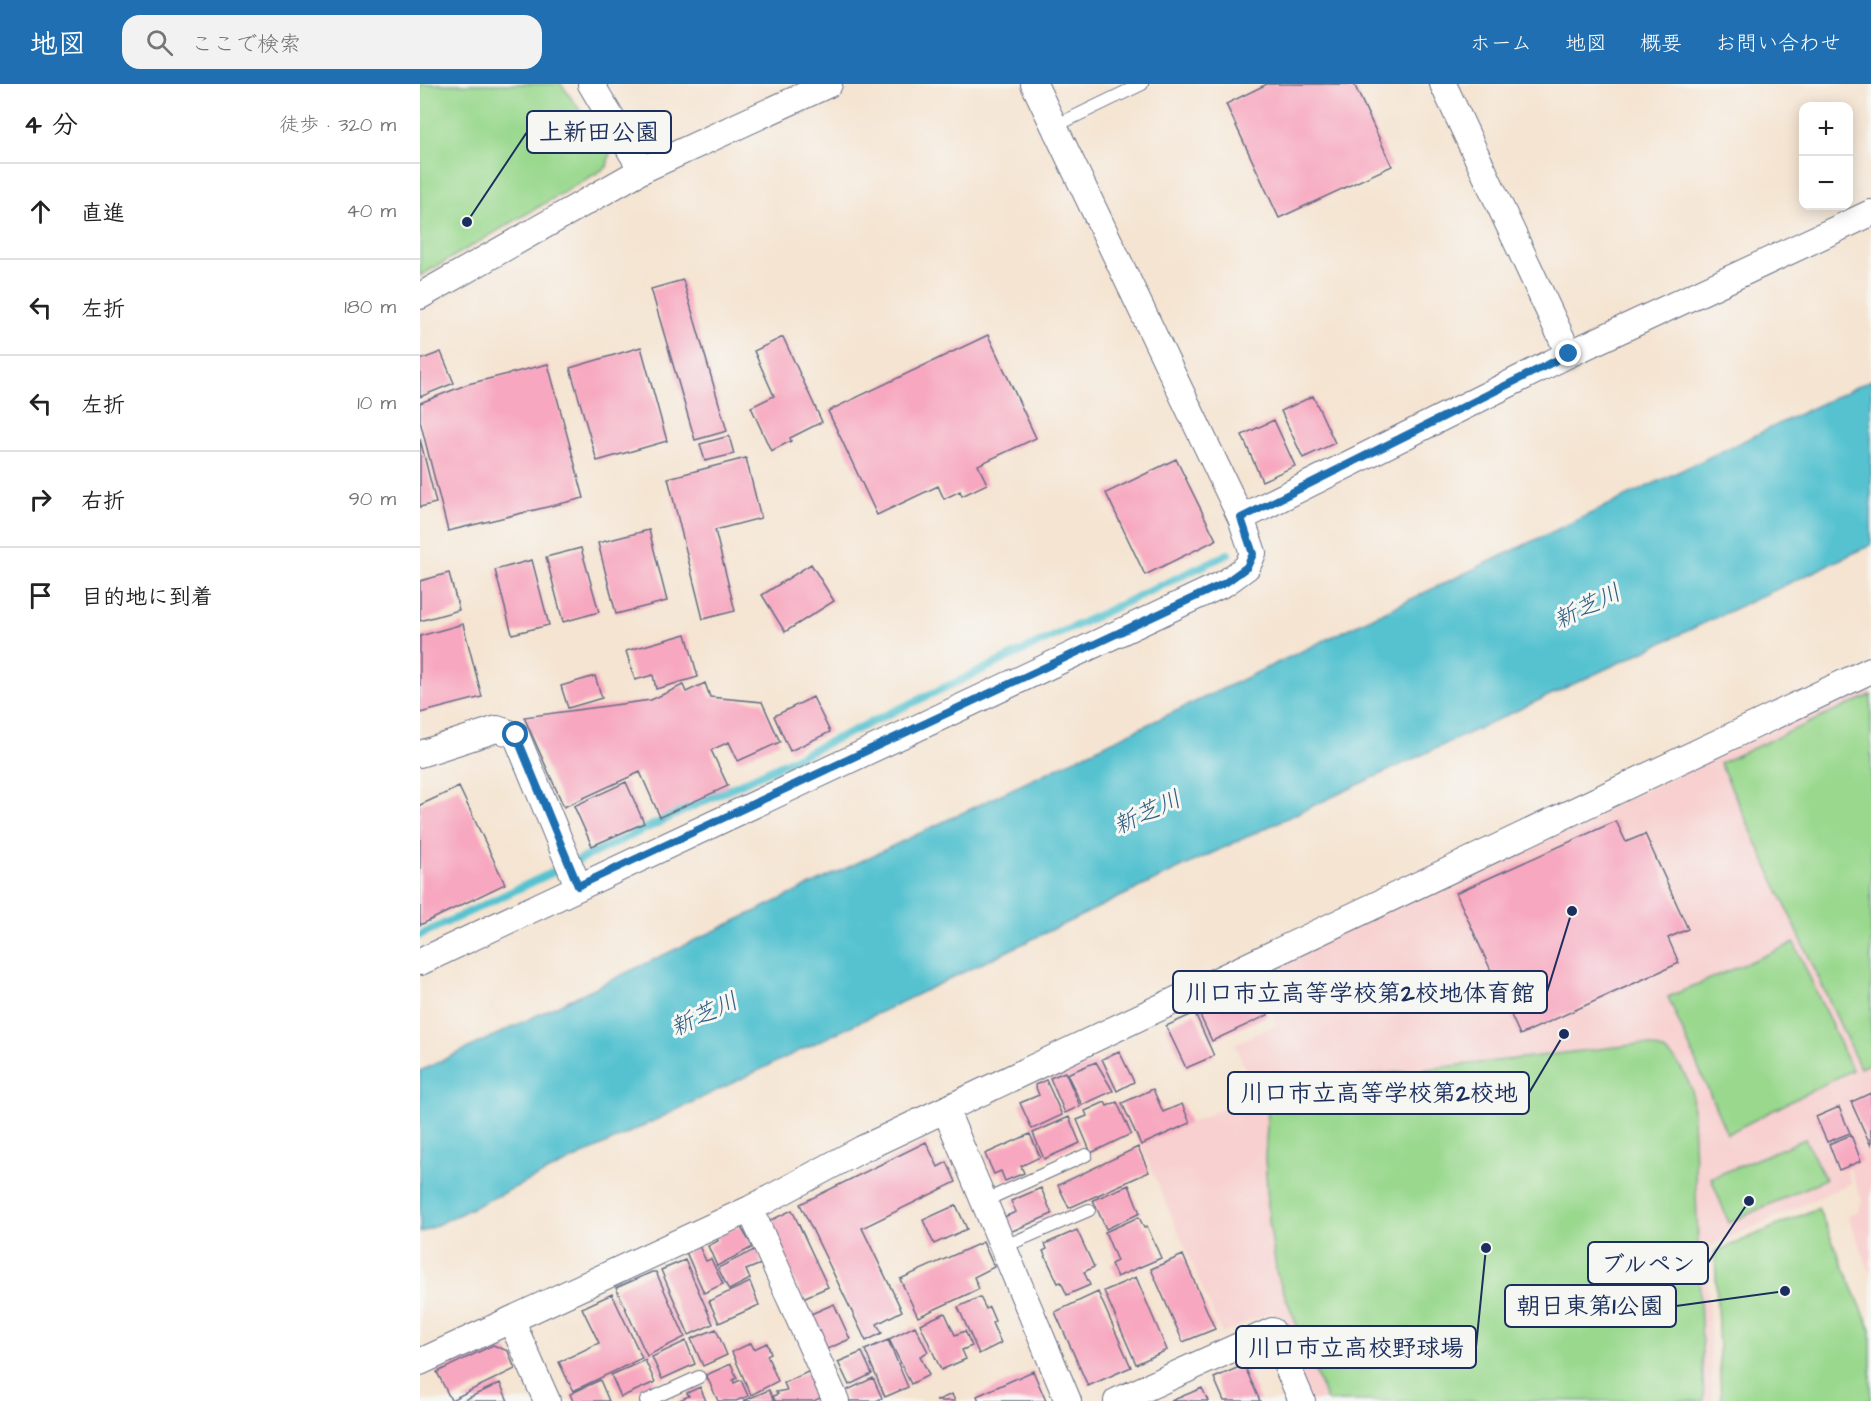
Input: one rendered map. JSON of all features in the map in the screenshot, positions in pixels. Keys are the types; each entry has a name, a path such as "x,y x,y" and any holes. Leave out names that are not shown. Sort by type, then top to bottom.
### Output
{"street":[{"path":"591,84 642,170"},
{"path":"420,296 642,170 829,84"},
{"path":"420,962 1225,583 1247,567 1253,554 1241,518 1034,84"},
{"path":"1443,84 1569,354"},
{"path":"1241,518 1569,354 1871,213"},
{"path":"420,1362 750,1209 862,1149 1871,670"},
{"path":"420,754 497,729 516,735 578,886"},
{"path":"946,1111 1068,1401"},
{"path":"750,1209 836,1401"},
{"path":"511,1320 547,1401"},
{"path":"1117,1401 1272,1331 1302,1401"}],"lane":[{"path":"1055,126 1142,84"},
{"path":"984,1201 1086,1155"},
{"path":"1003,1247 1089,1210"},
{"path":"646,1401 699,1377"}],"shaded area":[{"path":"1871,685 1871,1274 1848,1216 1858,1212 1862,1200 1826,1109 1851,1183 1706,1248 1713,1401 1312,1401 1273,1311 1222,1334 1141,1145 1256,1094 1235,1044 1277,1024 1256,976 1363,922"}],"green space":[{"path":"420,84 561,84 610,152 607,167 420,276"},
{"path":"1871,695 1871,1063 1860,1068 1720,763"},
{"path":"1794,943 1852,1070 1727,1134 1668,997"},
{"path":"1641,1044 1661,1049 1674,1058 1692,1090 1704,1401 1327,1401 1277,1275 1269,1221 1265,1157 1268,1110 1325,1081"},
{"path":"1805,1139 1825,1179 1729,1223 1711,1178"},
{"path":"1818,1208 1871,1330 1871,1401 1721,1401 1715,1252"}],"water":[{"name":"新芝川","path":"1871,380 1871,545 1193,862 420,1233 420,1071"}],"building":[{"path":"1267,84 1354,84 1392,166 1279,218 1226,104"},
{"path":"683,280 727,431 695,440 651,289"},
{"path":"988,335 1036,438 978,465 987,484 962,496 960,491 944,499 938,486 877,515 828,411"},
{"path":"783,337 822,422 790,438 791,441 771,451 751,407 774,396 754,351"},
{"path":"641,347 667,441 597,461 570,368"},
{"path":"441,352 454,383 420,397 420,360"},
{"path":"548,364 584,498 448,531 420,421 420,403 468,384"},
{"path":"1313,396 1335,443 1303,458 1281,411"},
{"path":"1274,420 1295,466 1262,481 1242,435"},
{"path":"729,436 734,454 705,461 700,444"},
{"path":"420,439 436,503 420,507"},
{"path":"746,458 761,518 715,530 735,611 703,619 668,478"},
{"path":"1176,459 1216,540 1145,575 1106,493"},
{"path":"649,530 667,601 616,614 598,543"},
{"path":"581,548 599,612 563,622 546,557"},
{"path":"532,560 549,625 512,634 495,570"},
{"path":"811,564 834,601 785,632 762,595"},
{"path":"449,573 459,610 420,621 420,581"},
{"path":"463,624 482,697 420,713 420,636"},
{"path":"686,634 698,677 656,689 653,675 635,680 626,651"},
{"path":"595,676 602,698 568,708 561,686"},
{"path":"705,683 710,697 762,702 780,742 738,761 729,742 711,750 728,786 660,817 640,772 564,807 524,717 651,700 683,685 686,692"},
{"path":"813,697 830,732 790,751 774,716"},
{"path":"626,782 644,823 592,846 574,806"},
{"path":"459,787 505,884 420,925 420,805"},
{"path":"1616,821 1626,842 1645,834 1688,929 1668,938 1679,963 1520,1035 1456,893"},
{"path":"1252,983 1268,1015 1212,1041 1197,1009"},
{"path":"1195,1013 1214,1056 1186,1068 1166,1026"},
{"path":"1119,1051 1134,1082 1117,1091 1102,1059"},
{"path":"1096,1062 1113,1091 1082,1105 1067,1074"},
{"path":"1065,1072 1080,1106 1065,1113 1050,1078"},
{"path":"1046,1080 1062,1115 1032,1129 1020,1103 1039,1095 1035,1085"},
{"path":"1153,1089 1163,1112 1182,1104 1190,1123 1141,1145 1122,1103"},
{"path":"1871,1093 1871,1146 1851,1102"},
{"path":"1105,1102 1107,1106 1117,1102 1131,1134 1091,1153 1077,1120 1087,1116 1085,1111"},
{"path":"1839,1107 1850,1133 1827,1142 1816,1117"},
{"path":"1069,1117 1080,1143 1044,1159 1033,1133"},
{"path":"1030,1134 1040,1157 1021,1166 1024,1173 1005,1181 1001,1171 994,1174 985,1154"},
{"path":"1851,1135 1861,1161 1839,1170 1829,1144"},
{"path":"926,1142 938,1167 947,1162 956,1182 862,1228 902,1311 877,1324 882,1333 866,1341 800,1204"},
{"path":"1138,1147 1149,1172 1069,1208 1058,1185"},
{"path":"1129,1185 1140,1213 1106,1229 1093,1200"},
{"path":"1041,1188 1052,1214 1010,1232 1004,1217 1016,1212 1011,1201"},
{"path":"956,1205 967,1229 934,1244 923,1220"},
{"path":"792,1210 828,1287 803,1298 767,1222"},
{"path":"1139,1217 1144,1228 1147,1226 1161,1258 1117,1277 1111,1264 1117,1261 1105,1232"},
{"path":"740,1226 753,1247 717,1266 708,1246 718,1241 716,1237"},
{"path":"1077,1230 1094,1267 1084,1272 1090,1285 1067,1295 1061,1282 1058,1283 1043,1251 1047,1249 1045,1244"},
{"path":"983,1242 994,1267 974,1277 979,1289 918,1317 900,1279"},
{"path":"699,1246 706,1261 711,1259 723,1284 704,1293 686,1252"},
{"path":"758,1248 761,1264 746,1270 750,1279 729,1290 718,1268"},
{"path":"1183,1255 1215,1329 1183,1342 1151,1269"},
{"path":"685,1260 713,1324 689,1335 661,1270"},
{"path":"656,1272 685,1337 647,1356 616,1288"},
{"path":"1136,1277 1167,1350 1136,1364 1104,1291"},
{"path":"750,1282 759,1305 719,1323 709,1301"},
{"path":"1098,1292 1131,1367 1088,1386 1055,1312"},
{"path":"612,1294 642,1358 573,1391 559,1362 599,1343 582,1308"},
{"path":"980,1297 986,1309 989,1307 995,1321 992,1323 1001,1343 979,1354 958,1307"},
{"path":"834,1304 850,1339 827,1349 811,1314"},
{"path":"945,1313 955,1335 965,1331 972,1346 962,1350 966,1359 941,1370 920,1324"},
{"path":"915,1326 928,1352 920,1356 929,1375 911,1384 889,1339"},
{"path":"716,1329 727,1355 703,1366 691,1339"},
{"path":"888,1340 908,1387 885,1397 865,1350"},
{"path":"686,1341 695,1364 662,1379 652,1357"},
{"path":"751,1343 754,1349 767,1343 771,1353 767,1355 778,1381 751,1395 732,1352"},
{"path":"493,1345 508,1351 515,1369 451,1400 437,1372"},
{"path":"862,1352 872,1374 849,1385 838,1362"},
{"path":"645,1360 655,1382 621,1397 611,1375"},
{"path":"731,1364 737,1378 733,1380 734,1383 741,1380 748,1396 736,1401 718,1401 706,1375"},
{"path":"1244,1365 1260,1401 1224,1401 1214,1378"},
{"path":"812,1370 822,1397 814,1401 775,1401 773,1396 778,1394 776,1392 787,1390 784,1383"},
{"path":"1033,1371 1046,1401 979,1401 977,1396"},
{"path":"873,1378 882,1398 876,1401 847,1401 843,1392"},
{"path":"600,1380 609,1401 573,1401 570,1394"},
{"path":"500,1383 508,1401 462,1401"},
{"path":"700,1387 706,1401 677,1401 689,1396 687,1393"},
{"path":"1202,1388 1208,1401 1171,1401"},
{"path":"769,1390 774,1401 743,1401"},
{"path":"952,1394 955,1401 936,1401"}],"waterway":[{"path":"420,935 1228,554"}],"place":[{"name":"上新田公園","path":"467,222"},
{"name":"川口市立高等学校第2校地体育館","path":"1572,911"},
{"name":"川口市立高等学校第2校地","path":"1564,1034"},
{"name":"ブルペン","path":"1749,1201"},
{"name":"川口市立高校野球場","path":"1486,1248"},
{"name":"朝日東第1公園","path":"1785,1291"}],"route":[{"path":"516,735 578,886 1225,583 1247,567 1253,554 1241,518 1569,354"}]}
